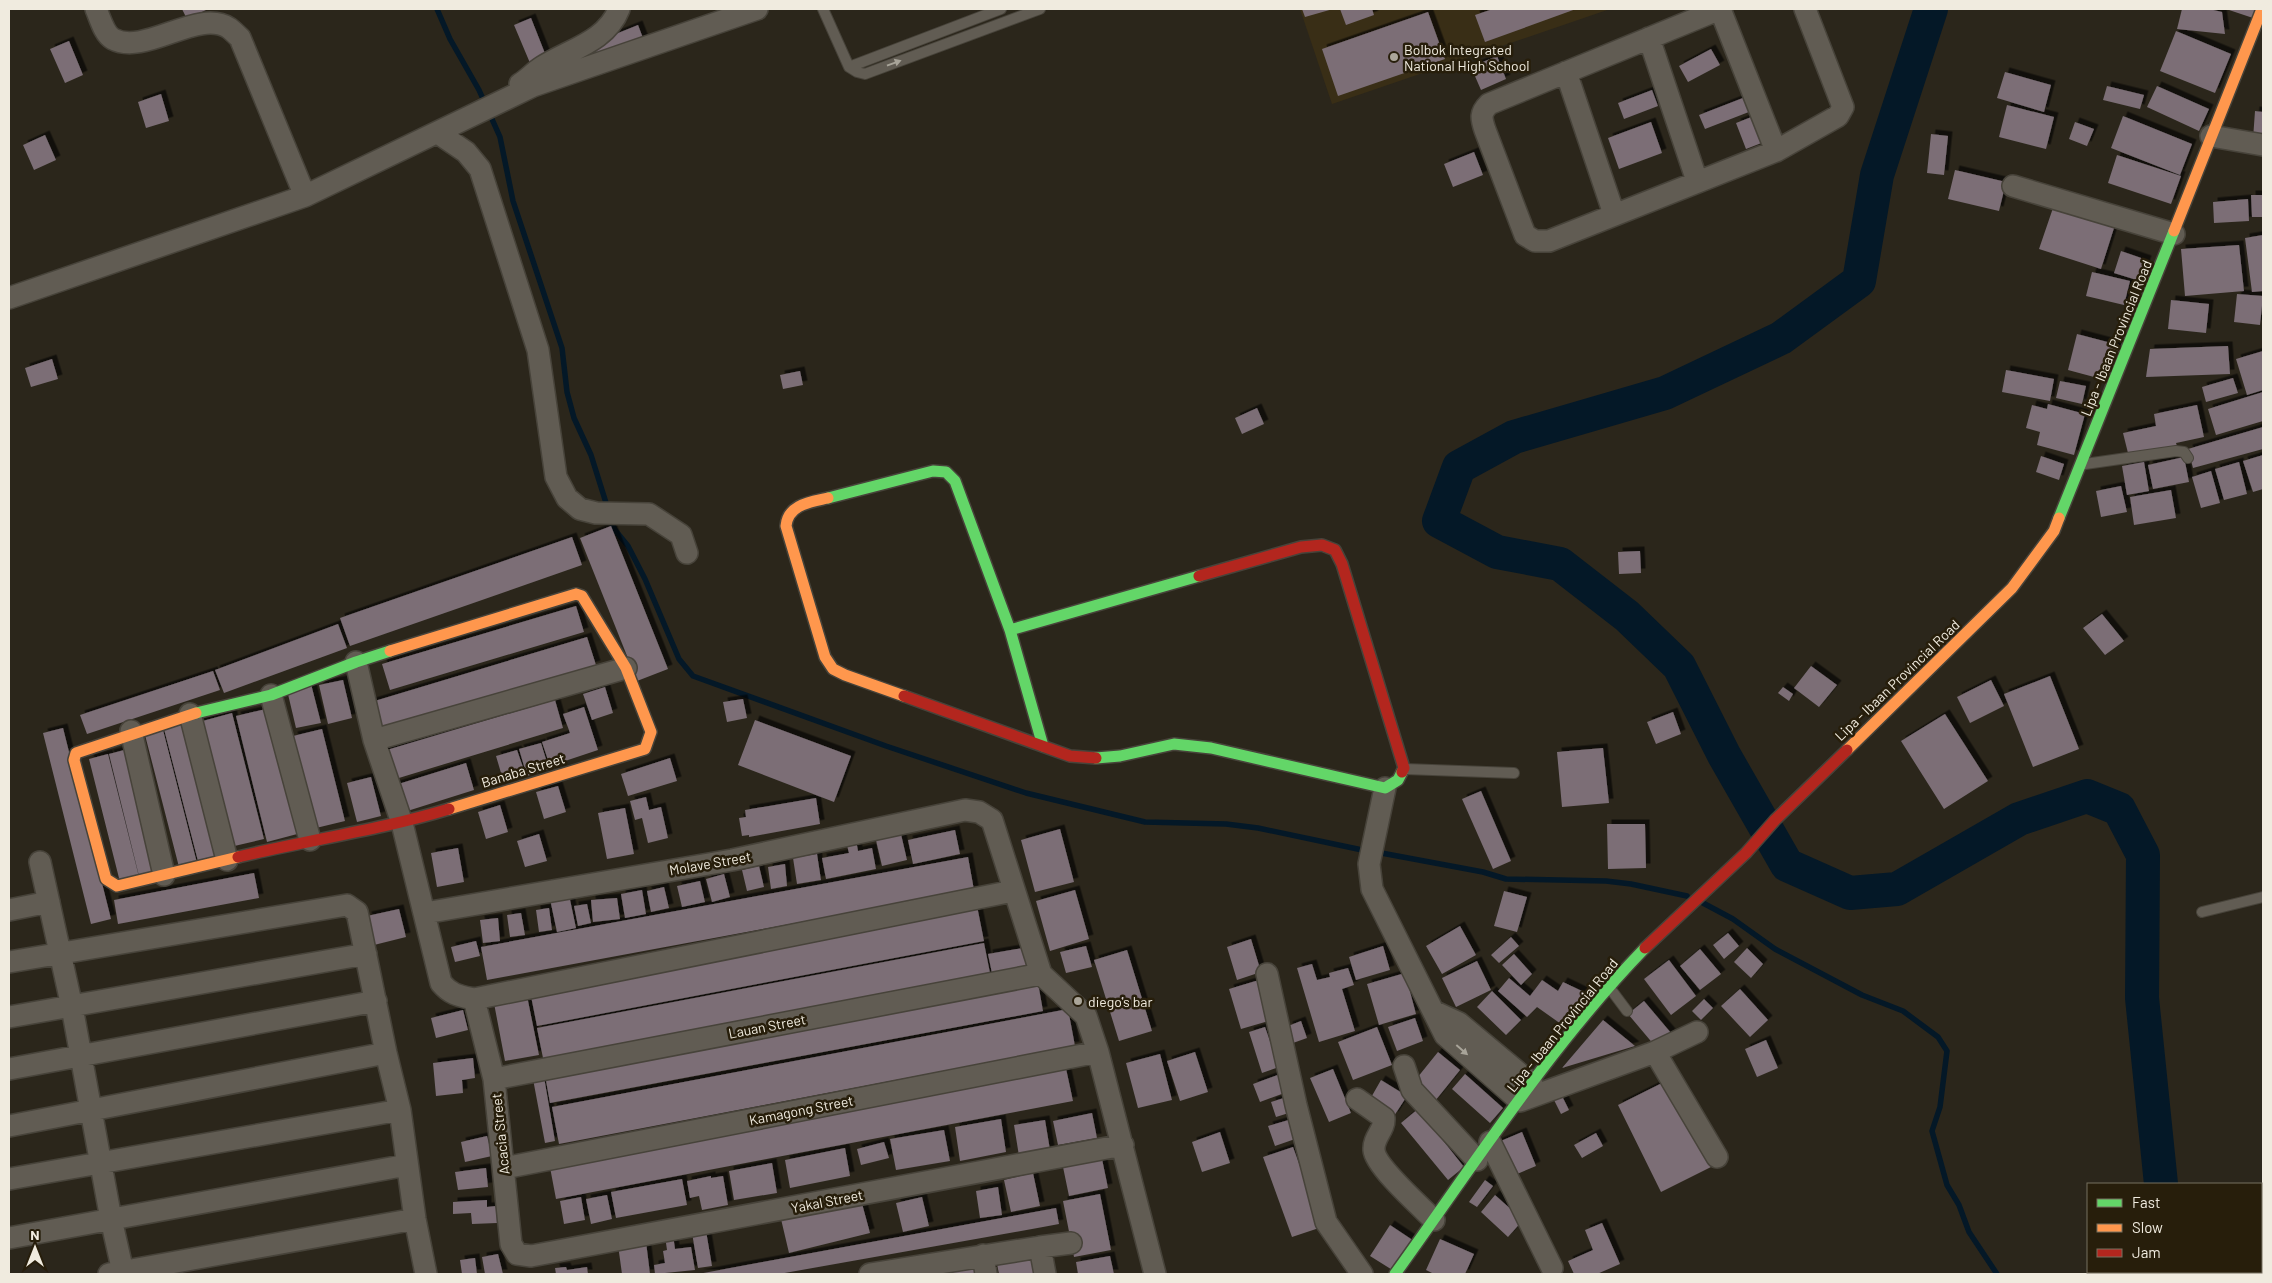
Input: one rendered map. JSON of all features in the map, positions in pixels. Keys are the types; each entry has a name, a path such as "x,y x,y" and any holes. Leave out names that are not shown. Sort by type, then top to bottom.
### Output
{"street":[{"path":"96,9 104,28 112,38 131,43 210,23 228,27 240,38 305,196"},
{"path":"470,117 528,80 541,68 601,35 615,20 619,9"},
{"path":"9,298 305,196 533,86 757,9"},
{"path":"1776,151 1720,9 1489,104 1482,111 1481,117 1525,235 1535,241 1549,241 1776,151 1824,126 1838,116 1843,107 1805,9"},
{"name":"Lipa - Ibaan Provincial Road","path":"1395,1274 1532,1084 1608,986 1678,915 1746,853 1775,820 2012,588 2054,531 2174,234 2211,136 2256,43 2262,9"},
{"path":"1649,38 1697,181"},
{"path":"1566,72 1614,214"},
{"path":"438,133 466,152 480,169 538,350 556,477 568,498 580,509 596,513 649,514 681,535 687,553"},
{"path":"2211,136 2263,145"},
{"path":"2013,186 2174,234"},
{"path":"1010,630 1301,546 1322,545 1335,550 1342,564 1404,768 1398,780 1385,788 1211,748 1174,744 1153,747 1120,756 1096,758 1070,756 833,669 823,651 786,531 785,521 789,512 801,505 933,471 946,472 954,481 1010,630 1043,746"},
{"path":"164,875 131,732 190,714 271,695 356,662 576,594 582,596 626,668 374,740"},
{"path":"356,662 374,740 402,823 441,983 450,993 474,999 1013,890 1041,974 1086,1016 1098,1052 1155,1274"},
{"name":"Banaba Street","path":"131,732 82,749 76,753 74,760 106,880 117,886 310,840 402,823 645,749 651,732 626,668"},
{"path":"271,695 310,840"},
{"path":"190,714 227,860"},
{"path":"1385,788 1370,860 1372,889 1445,1035 1520,1101 1655,1052 1697,1032"},
{"name":"Molave Street","path":"425,913 732,860 965,810 979,812 992,820 1013,890"},
{"path":"40,862 61,953 92,1111 111,1219 116,1273 416,1219"},
{"path":"9,910 48,902"},
{"path":"9,962 347,905 357,912 386,1053 400,1110 422,1273"},
{"path":"9,1017 366,954"},
{"name":"Lauan Street","path":"494,1079 1041,974"},
{"path":"1267,974 1296,1105 1326,1222 1362,1274"},
{"name":"Acacia Street","path":"474,999 494,1079 511,1244 517,1254 531,1256"},
{"path":"9,1069 82,1057 376,1001"},
{"path":"1435,1012 1459,1023 1532,1084"},
{"name":"Kamagong Street","path":"504,1168 1098,1052"},
{"path":"1655,1052 1717,1156"},
{"path":"9,1126 386,1053"},
{"path":"1404,1066 1412,1090 1478,1160"},
{"path":"1357,1099 1384,1118 1385,1123 1375,1141 1374,1153 1387,1173 1434,1220"},
{"path":"9,1179 400,1110"},
{"path":"1490,1142 1552,1268"},
{"name":"Yakal Street","path":"531,1256 1122,1145"},
{"path":"9,1238 408,1165"},
{"path":"873,1274 985,1265 1040,1247 1071,1244"},
{"path":"1040,1247 1045,1274"}],"lane":[{"path":"823,9 849,67 865,74 1040,9"},
{"path":"849,67 1001,9"},
{"path":"963,24 969,35"},
{"path":"2081,464 2176,451 2184,452 2188,458"},
{"path":"1404,768 1514,773"},
{"path":"2202,912 2263,897"},
{"path":"1608,986 1627,1011"}],"shaded area":[{"name":"Bolbok Integrated National High School","path":"1300,9 1610,9 1332,104"}],"building":[{"path":"182,9 205,9 206,10 187,19"},
{"path":"1302,9 1333,9 1305,17"},
{"path":"1340,9 1372,9 1374,15 1346,25"},
{"path":"1493,9 1576,9 1485,42 1475,15"},
{"path":"2182,9 2209,9 2222,12 2225,34 2177,29"},
{"path":"2226,9 2256,9 2253,18"},
{"path":"1428,12 1445,59 1338,96 1322,49"},
{"path":"531,18 546,56 530,63 514,25"},
{"path":"638,25 646,46 594,66 586,46"},
{"path":"2176,31 2231,54 2215,93 2160,71"},
{"path":"69,41 83,75 65,83 50,49"},
{"path":"1711,49 1720,65 1688,82 1679,66"},
{"path":"1497,56 1506,79 1481,90 1471,67"},
{"path":"2005,72 2051,85 2044,112 1997,98"},
{"path":"2107,86 2144,95 2140,109 2103,100"},
{"path":"2157,86 2209,109 2199,131 2147,107"},
{"path":"1652,90 1658,106 1624,119 1618,103"},
{"path":"161,94 169,121 146,128 138,102"},
{"path":"1748,96 1754,110 1705,129 1699,115"},
{"path":"2007,105 2054,117 2046,149 1999,137"},
{"path":"2255,111 2263,112 2263,140 2253,139"},
{"path":"1754,116 1764,142 1746,149 1736,123"},
{"path":"2123,116 2192,144 2180,175 2111,148"},
{"path":"1651,122 1662,153 1619,169 1608,138"},
{"path":"2075,122 2094,129 2087,146 2069,139"},
{"path":"1931,134 1948,136 1944,175 1927,173"},
{"path":"45,135 56,160 34,170 23,145"},
{"path":"1474,152 1483,175 1453,187 1444,164"},
{"path":"2117,155 2181,176 2171,204 2108,183"},
{"path":"1955,170 2006,182 1999,211 1948,199"},
{"path":"2251,195 2263,195 2263,217 2252,217"},
{"path":"2248,199 2249,221 2214,223 2213,202"},
{"path":"2053,208 2114,228 2101,269 2039,249"},
{"path":"2263,235 2263,291 2252,292 2245,238"},
{"path":"2239,245 2244,291 2185,296 2181,249"},
{"path":"2121,251 2147,260 2140,281 2114,273"},
{"path":"2092,272 2130,281 2124,305 2086,296"},
{"path":"2237,294 2263,296 2260,325 2234,322"},
{"path":"2171,300 2209,304 2206,333 2168,329"},
{"path":"2077,334 2119,345 2109,381 2068,370"},
{"path":"2228,346 2230,374 2146,377 2150,349"},
{"path":"2263,351 2263,390 2247,395 2236,359"},
{"path":"52,359 58,379 31,387 25,368"},
{"path":"2006,370 2054,379 2050,401 2002,392"},
{"path":"800,371 803,385 783,389 780,375"},
{"path":"2233,378 2238,393 2206,402 2202,387"},
{"path":"2060,381 2086,386 2082,404 2056,398"},
{"path":"2263,392 2263,421 2216,435 2208,409"},
{"path":"2048,404 2085,414 2074,455 2037,445 2040,432 2026,428 2032,405 2047,409"},
{"path":"2197,405 2204,437 2176,443 2177,446 2129,457 2123,433 2156,426 2154,414"},
{"path":"1257,408 1264,424 1242,434 1235,418"},
{"path":"2263,427 2263,449 2193,468 2188,449"},
{"path":"2263,455 2263,489 2253,492 2243,461"},
{"path":"2041,456 2064,464 2059,480 2036,472"},
{"path":"2184,457 2189,482 2153,489 2148,465"},
{"path":"2144,462 2149,491 2127,495 2122,466"},
{"path":"2239,462 2247,494 2224,500 2215,469"},
{"path":"2211,471 2220,503 2201,508 2192,477"},
{"path":"2121,486 2127,512 2101,517 2096,491"},
{"path":"2171,490 2176,518 2134,525 2130,497"},
{"path":"611,526 668,669 637,681 580,538"},
{"path":"572,537 582,565 350,646 340,618"},
{"path":"1640,551 1641,573 1619,574 1618,552"},
{"path":"576,606 584,632 390,690 382,664"},
{"path":"2102,614 2124,641 2105,655 2083,628"},
{"path":"338,624 347,648 224,693 215,670"},
{"path":"587,637 596,665 376,731 368,703"},
{"path":"1811,666 1837,685 1819,707 1794,688"},
{"path":"213,671 220,690 87,734 80,715"},
{"path":"2050,676 2079,749 2033,767 2004,694"},
{"path":"343,680 352,718 328,724 319,685"},
{"path":"1991,680 2004,706 1970,723 1957,697"},
{"path":"311,684 321,723 296,728 287,690"},
{"path":"605,687 613,713 592,720 583,694"},
{"path":"1783,687 1793,694 1789,701 1778,693"},
{"path":"743,699 747,718 727,722 723,702"},
{"path":"555,700 563,728 389,781 380,752"},
{"path":"584,707 598,750 550,766 542,742 570,733 563,714"},
{"path":"270,708 301,833 267,842 236,716"},
{"path":"1673,712 1681,734 1656,744 1647,722"},
{"path":"232,713 264,839 230,847 199,722"},
{"path":"1945,714 1988,781 1944,809 1901,741"},
{"path":"755,720 851,756 834,802 738,765"},
{"path":"183,724 216,857 198,861 164,729"},
{"path":"63,728 111,919 91,924 43,733"},
{"path":"322,729 345,821 316,828 293,736"},
{"path":"163,730 197,863 179,867 145,735"},
{"path":"541,743 549,769 527,776 519,749"},
{"path":"1603,748 1609,803 1562,807 1557,752"},
{"path":"128,749 159,872 139,876 109,754"},
{"path":"517,750 526,776 504,783 496,756"},
{"path":"108,754 139,877 120,882 89,759"},
{"path":"670,758 677,781 628,796 621,774"},
{"path":"466,763 474,790 401,813 392,786"},
{"path":"371,777 381,816 357,822 347,783"},
{"path":"558,786 566,812 544,819 536,792"},
{"path":"1481,791 1511,861 1493,869 1462,799"},
{"path":"646,797 649,810 661,807 668,838 648,843 642,818 635,820 630,801"},
{"path":"816,798 820,824 749,837 749,835 742,836 739,818 746,817 745,810"},
{"path":"500,805 508,832 486,839 478,812"},
{"path":"625,808 634,854 607,859 598,813"},
{"path":"1607,824 1645,824 1646,868 1608,869"},
{"path":"1060,829 1074,882 1035,892 1021,840"},
{"path":"900,830 907,860 882,866 875,836"},
{"path":"955,830 960,854 913,864 908,840"},
{"path":"539,834 547,861 525,867 517,841"},
{"path":"856,840 858,851 872,848 876,869 826,879 822,858 849,853 846,842"},
{"path":"458,848 464,882 437,887 431,853"},
{"path":"817,854 821,880 797,884 793,858"},
{"path":"968,857 974,890 487,980 481,947"},
{"path":"785,864 787,886 771,889 768,867"},
{"path":"759,866 764,887 747,891 742,870"},
{"path":"254,873 259,898 118,924 114,900"},
{"path":"724,874 730,897 712,902 706,879"},
{"path":"700,881 705,902 682,907 677,886"},
{"path":"664,887 669,908 651,912 647,891"},
{"path":"642,890 646,914 625,918 621,894"},
{"path":"1075,890 1089,939 1050,951 1036,901"},
{"path":"1504,891 1527,897 1517,932 1494,926"},
{"path":"569,895 576,928 557,932 550,899"},
{"path":"617,898 620,919 593,922 591,900"},
{"path":"587,904 591,923 578,926 574,906"},
{"path":"977,906 984,941 537,1026 530,991"},
{"path":"549,908 552,930 539,932 536,910"},
{"path":"399,909 406,937 374,945 367,916"},
{"path":"521,913 525,935 510,937 507,915"},
{"path":"498,918 500,941 483,943 480,920"},
{"path":"1460,926 1476,955 1442,974 1426,946"},
{"path":"1728,933 1739,946 1724,959 1713,945"},
{"path":"1511,937 1519,946 1499,963 1491,955"},
{"path":"1251,939 1261,972 1237,980 1227,947"},
{"path":"476,941 480,956 455,962 451,947"},
{"path":"984,943 991,978 544,1063 537,1028"},
{"path":"1086,946 1092,967 1066,973 1060,952"},
{"path":"1383,946 1390,970 1356,980 1349,957"},
{"path":"1023,948 1027,972 993,978 988,954"},
{"path":"1747,948 1763,964 1751,978 1734,962"},
{"path":"1700,949 1721,974 1700,990 1680,966"},
{"path":"1127,950 1152,1031 1119,1041 1094,960"},
{"path":"1514,954 1532,974 1521,985 1502,965"},
{"path":"1669,960 1696,996 1671,1015 1644,979"},
{"path":"1477,961 1491,990 1456,1007 1442,978"},
{"path":"1312,964 1317,980 1330,977 1329,973 1348,968 1354,985 1342,989 1355,1031 1319,1042 1297,968"},
{"path":"1405,973 1416,1014 1379,1025 1367,984"},
{"path":"1509,978 1530,996 1542,980 1558,991 1563,982 1586,993 1577,1009 1573,1008 1561,1024 1537,1007 1527,1017 1498,991"},
{"path":"1259,980 1272,1020 1241,1029 1229,989"},
{"path":"1038,983 1043,1011 550,1103 545,1075"},
{"path":"1740,989 1768,1020 1750,1037 1721,1006"},
{"path":"526,991 539,1055 505,1061 493,998"},
{"path":"1492,991 1521,1020 1506,1035 1477,1007"},
{"path":"1704,999 1713,1008 1701,1020 1692,1011"},
{"path":"1644,1001 1671,1033 1655,1046 1628,1014"},
{"path":"1068,1009 1075,1046 559,1144 552,1107"},
{"path":"463,1010 468,1030 436,1038 431,1018"},
{"path":"1415,1018 1423,1041 1397,1051 1388,1027"},
{"path":"1603,1020 1635,1046 1562,1068"},
{"path":"1301,1021 1307,1038 1293,1043 1288,1026"},
{"path":"1265,1027 1279,1067 1262,1073 1249,1032"},
{"path":"1377,1027 1392,1065 1353,1080 1338,1042"},
{"path":"1766,1040 1778,1068 1757,1077 1745,1049"},
{"path":"1195,1052 1208,1092 1180,1101 1167,1061"},
{"path":"1438,1052 1460,1070 1435,1101 1413,1083"},
{"path":"1160,1054 1172,1100 1138,1108 1126,1063"},
{"path":"473,1058 475,1078 462,1080 463,1093 436,1096 433,1063"},
{"path":"1065,1064 1073,1101 556,1199 549,1162"},
{"path":"1333,1069 1351,1113 1329,1122 1310,1078"},
{"path":"1283,1073 1290,1091 1260,1102 1253,1084"},
{"path":"1465,1074 1503,1108 1490,1123 1452,1089"},
{"path":"544,1077 555,1141 545,1143 533,1079"},
{"path":"1381,1080 1407,1096 1394,1116 1369,1101"},
{"path":"1668,1080 1711,1167 1661,1192 1618,1105"},
{"path":"1561,1094 1569,1110 1561,1114 1553,1098"},
{"path":"1287,1097 1292,1112 1276,1117 1271,1102"},
{"path":"1418,1109 1464,1167 1448,1180 1401,1123"},
{"path":"1092,1113 1097,1138 1058,1145 1053,1121"},
{"path":"1001,1119 1006,1152 960,1161 955,1127"},
{"path":"1292,1119 1298,1138 1275,1146 1268,1126"},
{"path":"1045,1120 1050,1150 1019,1156 1014,1125"},
{"path":"944,1130 950,1161 896,1170 890,1139"},
{"path":"1220,1132 1230,1163 1202,1172 1192,1142"},
{"path":"1522,1132 1536,1166 1510,1177 1496,1143"},
{"path":"1596,1133 1603,1146 1582,1158 1574,1145"},
{"path":"487,1136 492,1156 465,1162 461,1142"},
{"path":"884,1142 889,1158 861,1165 857,1149"},
{"path":"1293,1147 1322,1227 1292,1237 1263,1157"},
{"path":"845,1148 850,1176 790,1188 785,1160"},
{"path":"1102,1159 1108,1188 1069,1196 1063,1167"},
{"path":"772,1163 777,1193 734,1200 729,1171"},
{"path":"486,1168 488,1187 458,1190 455,1172"},
{"path":"1033,1173 1040,1206 1011,1212 1004,1180"},
{"path":"711,1176 711,1178 723,1176 728,1205 702,1210 699,1196 690,1198 687,1181"},
{"path":"682,1179 687,1205 616,1218 611,1192"},
{"path":"1485,1180 1493,1186 1477,1207 1469,1202"},
{"path":"998,1187 1002,1215 980,1218 976,1191"},
{"path":"1100,1194 1111,1250 1074,1257 1063,1201"},
{"path":"607,1195 612,1219 591,1224 586,1199"},
{"path":"1495,1195 1523,1220 1508,1237 1481,1212"},
{"path":"581,1197 585,1220 564,1224 560,1201"},
{"path":"922,1197 929,1226 903,1232 896,1203"},
{"path":"487,1200 487,1207 496,1206 497,1223 472,1224 471,1213 453,1214 453,1202"},
{"path":"861,1200 870,1233 789,1253 781,1219"},
{"path":"1056,1208 1059,1224 1043,1227 779,1274 698,1274"},
{"path":"1602,1223 1620,1264 1597,1274 1574,1274 1568,1261 1593,1250 1585,1230"},
{"path":"1390,1225 1414,1241 1394,1271 1370,1256"},
{"path":"706,1231 712,1266 698,1268 692,1233"},
{"path":"673,1235 675,1249 691,1247 695,1270 655,1274 654,1265 665,1263 663,1251 667,1250 665,1236"},
{"path":"1440,1239 1474,1254 1465,1274 1434,1274 1426,1270"},
{"path":"646,1242 650,1274 622,1274 618,1245"},
{"path":"498,1254 503,1274 485,1274 482,1257"},
{"path":"1110,1256 1114,1274 1078,1274 1076,1262"},
{"path":"1031,1257 1035,1274 999,1274 997,1264"},
{"path":"475,1258 477,1274 462,1274 460,1260"},
{"path":"976,1265 978,1274 943,1274 942,1272"},
{"path":"566,1267 567,1270 587,1267 588,1274 556,1274 555,1268"}],"waterway":[{"path":"437,9 450,39 479,90 500,137 513,201 562,348 567,392 574,418 591,455 607,506"},
{"path":"1931,9 1877,175 1859,281 1781,338 1665,393 1514,437 1459,467 1439,521 1497,552 1560,564 1627,616 1679,666 1724,755 1787,865 1850,893 1897,889 2019,819 2087,796 2119,809 2143,855 2142,998 2161,1183"},
{"path":"609,518 615,530 628,546 645,579 679,659 693,676 886,746 1026,793 1145,822 1226,824 1258,828 1367,851"},
{"path":"1376,852 1483,872 1506,879 1606,881 1631,884 1687,896"},
{"path":"1703,903 1733,919 1775,949 1862,995 1903,1011 1938,1037 1947,1051 1940,1107 1932,1131 1947,1185 1959,1205 1969,1232 1997,1274"}],"traffic: fast":[{"path":"2059,518 2174,231"},
{"path":"828,498 933,471 946,472 955,481 1010,630 1043,746"},
{"path":"1010,630 1199,576"},
{"path":"196,713 271,695 390,651"},
{"path":"1096,758 1120,756 1174,744 1211,748 1385,788 1398,780 1402,772"},
{"path":"1395,1274 1545,1065 1610,986 1645,948"}],"traffic: slow":[{"path":"2174,231 2262,9"},
{"path":"828,498 801,505 791,513 786,526 825,657 833,669 845,675 904,696"},
{"path":"1847,750 2012,588 2054,531 2059,518"},
{"path":"449,809 645,749 651,732 626,668 582,596 576,594"},
{"path":"390,651 576,594"},
{"path":"196,713 76,753 74,760 106,879 117,886 238,857"}],"traffic: jam":[{"path":"1199,576 1301,547 1322,545 1335,550 1342,564 1404,768 1402,772"},
{"path":"904,696 1070,756 1096,758"},
{"path":"1645,948 1746,853 1775,820 1847,750"},
{"path":"238,857 397,823 449,809"}],"place":[{"name":"Bolbok Integrated National High School","path":"1394,57"},
{"name":"diego's bar","path":"1078,1001"}]}
